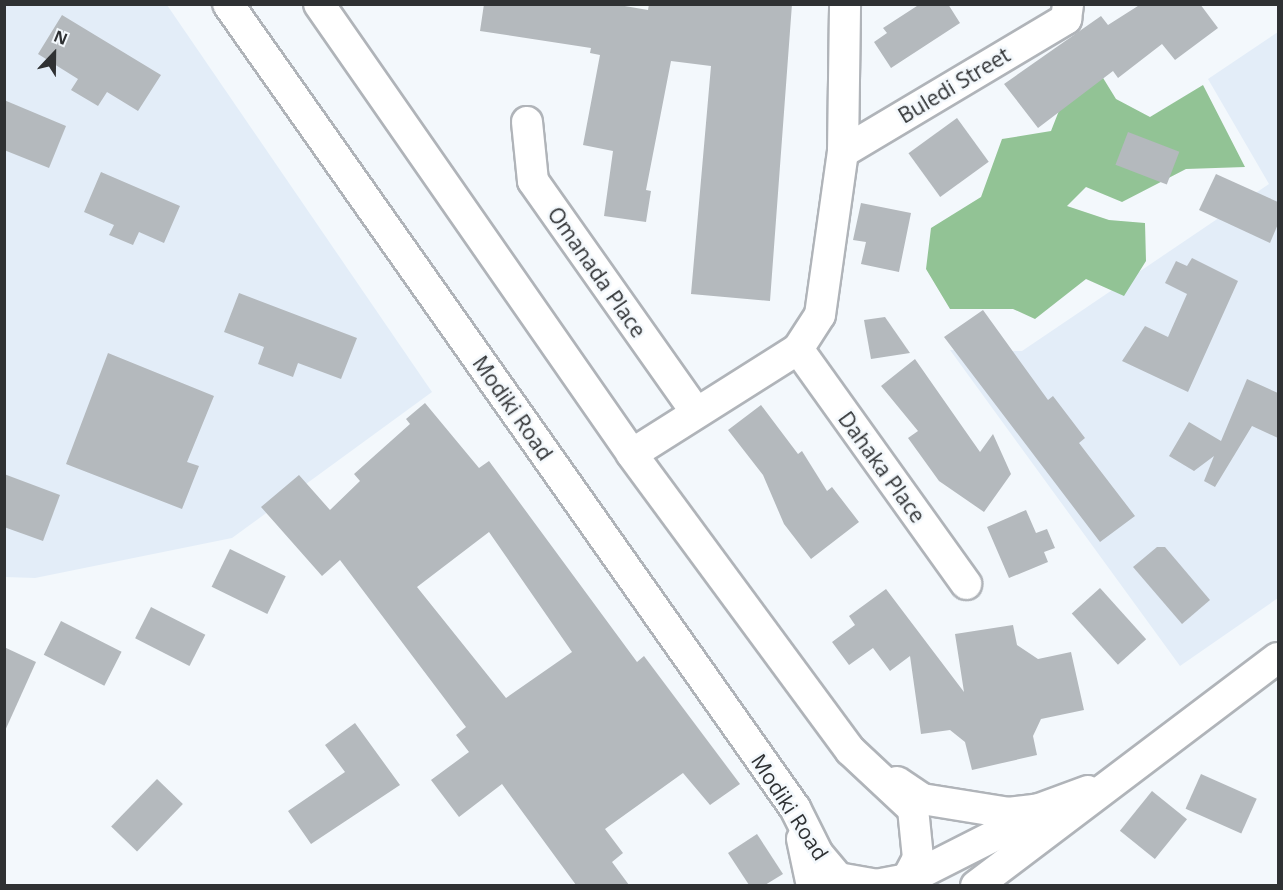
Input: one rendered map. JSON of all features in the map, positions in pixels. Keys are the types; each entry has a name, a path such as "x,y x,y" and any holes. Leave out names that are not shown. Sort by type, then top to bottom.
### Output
{"street":[{"name":"Modiki Road","path":"228,4 795,808 818,854 838,878 876,885 903,882 994,833 1113,782"},
{"path":"319,4 632,454 850,750 913,809 918,858 903,882"},
{"path":"632,454 695,411 798,349 820,315 843,152 845,4"},
{"name":"Buledi Street","path":"843,152 1067,12"},
{"name":"Omanada Place","path":"527,122 533,181 695,411"},
{"name":"Dahaka Place","path":"798,349 966,584"},
{"path":"976,885 1278,658"},
{"path":"850,750 922,799 964,809 1039,809 1113,782"},
{"path":"795,808 812,885"}],"shaded area":[{"path":"5,5 167,5 432,392 232,538 35,578 5,577"},
{"path":"1278,32 1278,598 1180,666 950,350 1022,351 1269,184 1208,79"}],"green space":[{"path":"1084,47 1116,99 1150,117 1203,85 1245,167 1186,169 1122,202 1086,187 1067,206 1109,220 1145,223 1146,261 1124,296 1086,279 1035,319 1013,309 950,309 926,269 931,228 981,197 1002,139 1051,131"}],"building":[{"path":"484,4 613,4 648,10 649,4 792,4 770,301 691,294 711,66 671,61 646,190 651,191 646,222 604,216 613,151 583,145 600,55 590,53 591,48 480,31"},
{"path":"920,4 948,4 960,23 891,68 874,42 887,33 883,28"},
{"path":"1141,4 1200,4 1218,28 1175,60 1162,44 1118,78 1113,71 1038,128 1004,84 1101,16 1108,25"},
{"path":"62,15 161,75 138,111 107,92 98,106 71,90 78,79 38,54"},
{"path":"4,100 66,126 49,168 4,150"},
{"path":"957,118 989,162 940,197 908,153"},
{"path":"1128,132 1179,152 1167,184 1115,165"},
{"path":"101,172 180,206 164,243 139,232 133,245 109,235 114,225 84,212"},
{"path":"1216,174 1278,202 1278,224 1270,243 1199,210"},
{"path":"861,203 911,213 899,272 861,264 866,242 853,240"},
{"path":"1192,258 1238,281 1188,392 1122,361 1145,326 1168,337 1187,294 1165,283 1176,261 1187,266"},
{"path":"239,293 357,338 341,379 298,363 293,377 258,364 264,347 224,332"},
{"path":"983,310 1048,400 1053,396 1085,438 1079,443 1135,516 1100,542 944,337"},
{"path":"885,317 910,353 871,359 864,320"},
{"path":"108,353 214,396 187,462 199,466 182,509 66,464"},
{"path":"915,359 980,452 993,434 1011,474 984,512 939,481 908,438 918,431 881,386"},
{"path":"1247,379 1278,393 1278,438 1252,426 1215,487 1204,481 1214,456 1194,471 1169,456 1189,422 1221,441"},
{"path":"425,403 479,468 489,461 637,662 644,656 740,784 710,805 683,773 605,829 623,853 612,862 629,885 576,885 502,784 459,817 431,780 469,752 456,735 466,727 340,560 322,576 261,507 299,475 330,510 360,481 354,474 410,424 406,419","holes":["489,532 572,652 506,698 417,587"]},
{"path":"761,405 798,454 802,451 827,491 832,487 859,522 811,559 784,524 763,475 728,430"},
{"path":"4,474 60,495 43,541 4,527"},
{"path":"1026,510 1036,533 1047,529 1055,548 1044,552 1048,562 1009,578 987,527"},
{"path":"1157,547 1165,547 1210,600 1182,624 1133,567"},
{"path":"230,549 286,576 267,614 212,587"},
{"path":"1100,588 1146,639 1118,665 1072,613"},
{"path":"886,589 964,692 955,634 1013,625 1017,645 1038,659 1071,652 1084,710 1041,719 1033,736 1037,755 972,770 965,742 950,730 921,734 910,656 890,671 873,648 849,665 832,642 855,625 849,616"},
{"path":"151,607 205,635 189,666 135,638"},
{"path":"61,621 122,652 104,686 44,655"},
{"path":"4,647 36,662 4,733"},
{"path":"355,723 400,785 311,844 288,811 345,772 325,745"},
{"path":"1201,774 1257,799 1241,834 1186,809"},
{"path":"157,779 183,804 137,851 111,826"},
{"path":"1152,791 1187,819 1155,859 1120,831"},
{"path":"757,834 783,874 765,885 749,885 728,853"}]}
